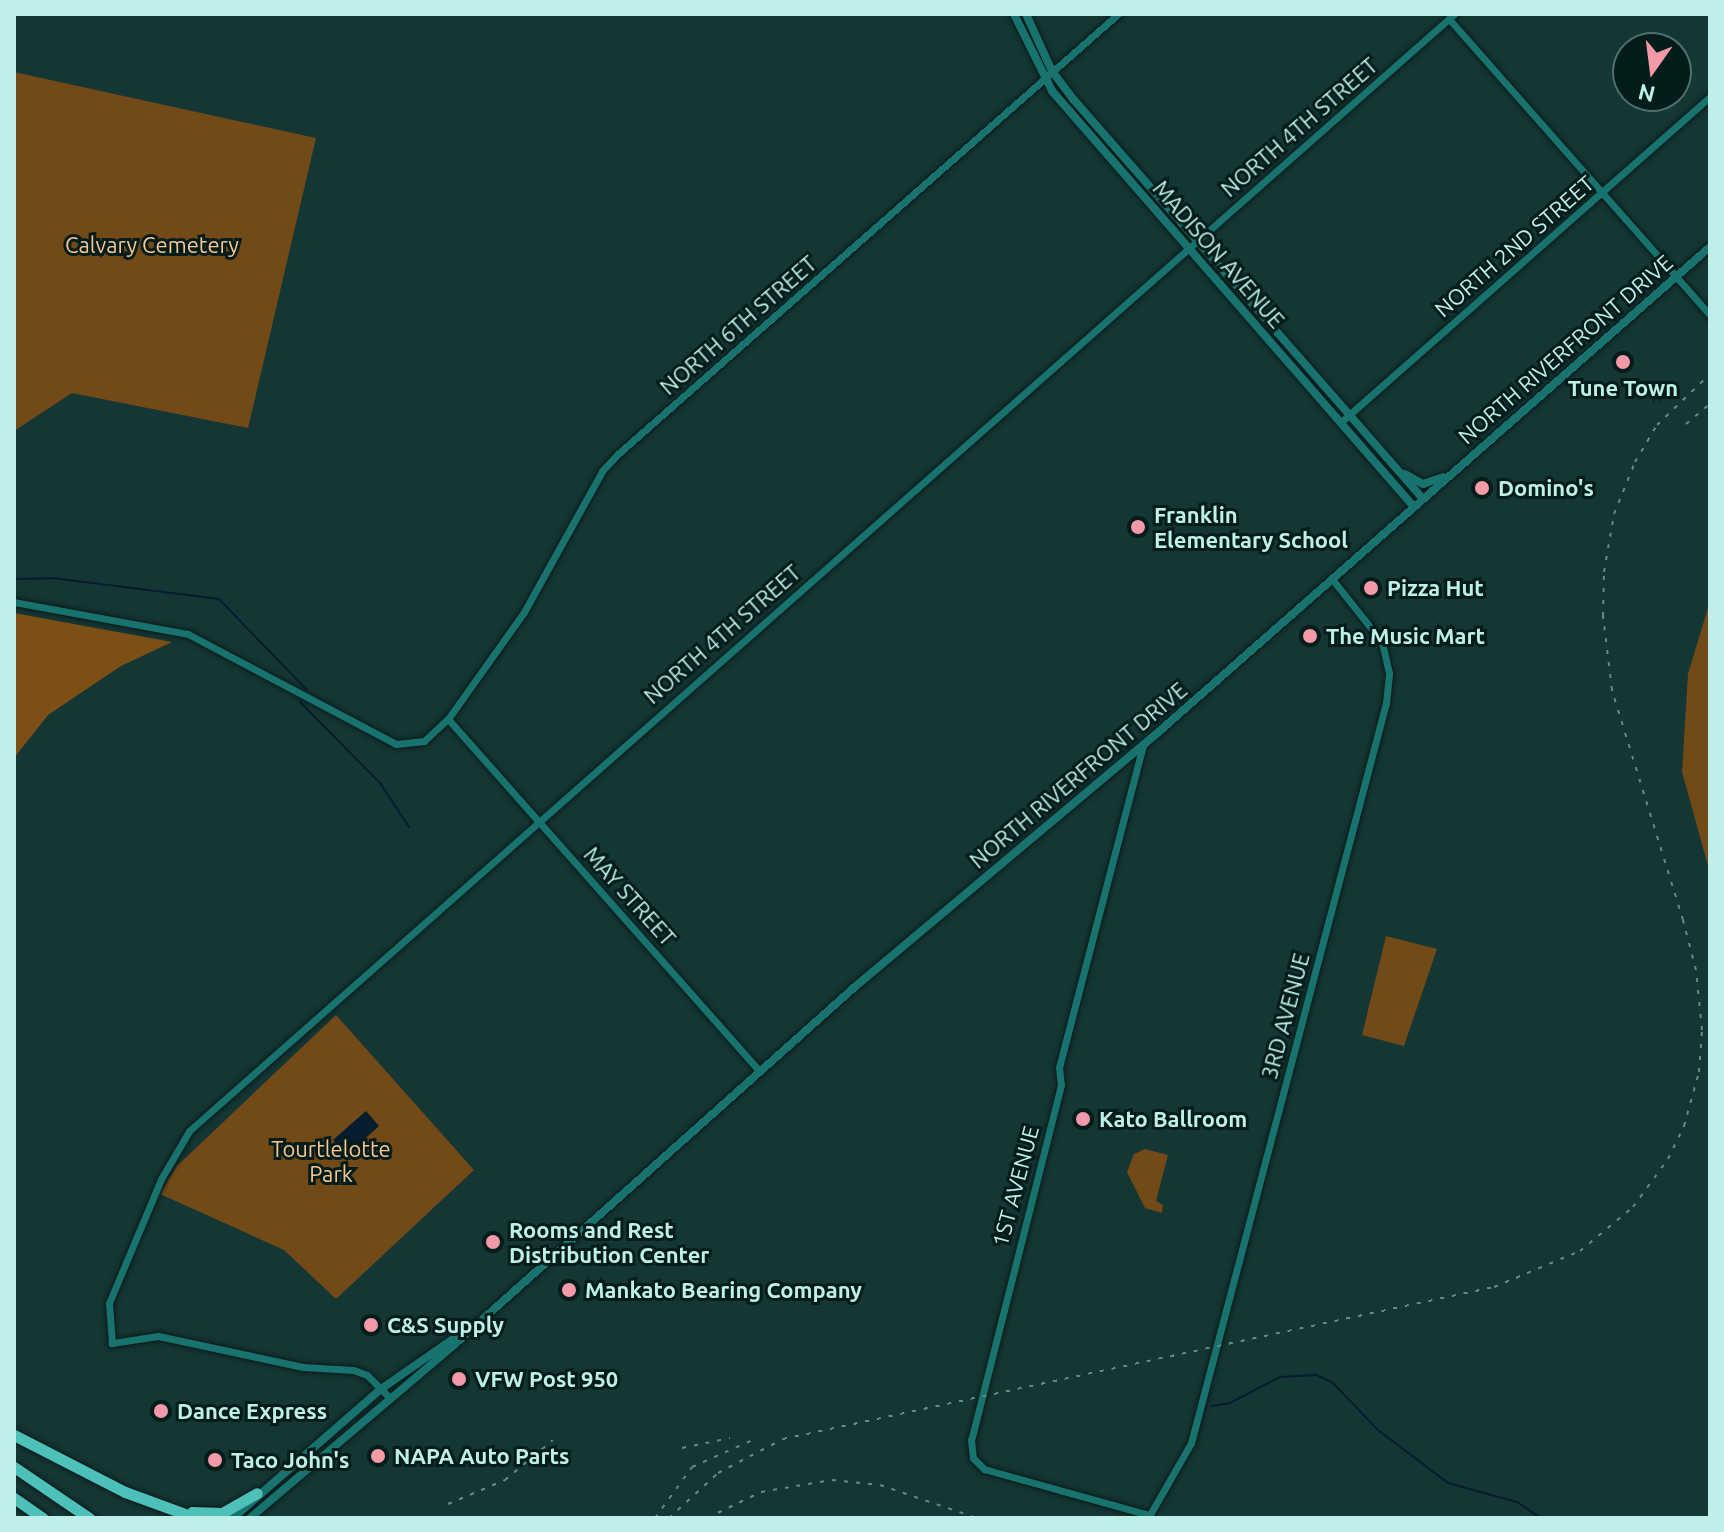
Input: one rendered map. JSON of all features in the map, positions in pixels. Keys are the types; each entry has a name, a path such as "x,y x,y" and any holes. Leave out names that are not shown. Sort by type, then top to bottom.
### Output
{"highway":[{"path":"14,1435 164,1507 196,1518"},
{"path":"14,1467 89,1518"},
{"path":"164,1507 222,1513 257,1493"},
{"path":"14,1498 43,1518"}],"main road":[{"name":"MADISON AVENUE","path":"1014,14 1044,79 1414,507"},
{"name":"MADISON AVENUE","path":"1026,14 1052,71 1423,499"},
{"name":"NORTH RIVERFRONT DRIVE","path":"250,1518 759,1071 1144,743 1710,247"},
{"path":"1397,469 1424,484 1451,473"},
{"name":"NORTH RIVERFRONT DRIVE","path":"233,1518 257,1493 381,1389 467,1330"}],"street":[{"name":"NORTH 6TH STREET","path":"14,602 213,643 396,744 424,741 448,719 524,612 602,471 1118,14"},
{"path":"1452,16 1601,194 1710,315"},
{"name":"NORTH 4TH STREET","path":"381,1389 360,1371 303,1367 171,1337 112,1343 109,1303 161,1179 189,1131 537,820 1452,16"},
{"name":"NORTH 2ND STREET","path":"1341,422 1710,97"},
{"name":"3RD AVENUE","path":"1149,1516 1181,1467 1195,1429 1386,703 1386,653 1377,632 1332,579"},
{"name":"MAY STREET","path":"448,719 759,1071"},
{"name":"1ST AVENUE","path":"1144,743 1059,1067 1061,1085 971,1440 973,1458 984,1469 1149,1516"},
{"path":"381,1389 390,1398"}],"green space":[{"name":"Calvary Cemetery","path":"14,72 316,138 248,428 72,393 14,431"},
{"path":"1710,601 1710,873 1682,772 1688,674"},
{"path":"1386,936 1437,949 1404,1046 1362,1035"},
{"name":"Tourtlelotte Park","path":"336,1015 474,1170 336,1299 284,1250 160,1194 177,1166"},
{"path":"1145,1149 1168,1155 1156,1201 1163,1205 1162,1213 1145,1208 1127,1172 1134,1154"}],"shaded area":[{"path":"14,613 172,642 121,666 48,715 14,758"}],"water":[{"path":"366,1111 379,1126 347,1155 333,1140"}],"waterway":[{"path":"14,579 53,578 219,599 306,689"},
{"path":"300,702 380,783 409,827"},
{"path":"1212,1406 1230,1403 1280,1377 1316,1375 1332,1382 1378,1430 1448,1483 1517,1502 1541,1518"}],"railway":[{"path":"669,1518 718,1473 783,1439 1494,1287 1580,1251 1633,1207 1668,1159 1684,1126 1699,1072 1702,1030 1696,970 1683,920 1612,690 1603,616 1604,572 1614,514 1635,462 1657,425 1710,374"},
{"path":"1686,424 1710,404"},
{"path":"682,1448 730,1438"},
{"path":"655,1518 692,1467 755,1439"},
{"path":"448,1504 505,1480 553,1440"},
{"path":"707,1518 761,1492 832,1480 880,1485 977,1518"}],"place":[{"name":"Tune Town","path":"1623,362"},
{"name":"Domino's","path":"1482,488"},
{"name":"Franklin Elementary School","path":"1138,527"},
{"name":"Pizza Hut","path":"1371,588"},
{"name":"The Music Mart","path":"1310,636"},
{"name":"Kato Ballroom","path":"1083,1119"},
{"name":"Rooms and Rest Distribution Center","path":"493,1242"},
{"name":"Mankato Bearing Company","path":"569,1290"},
{"name":"C&S Supply","path":"371,1325"},
{"name":"VFW Post 950","path":"459,1379"},
{"name":"Dance Express","path":"161,1411"},
{"name":"NAPA Auto Parts","path":"378,1456"},
{"name":"Taco John's","path":"215,1460"}]}
